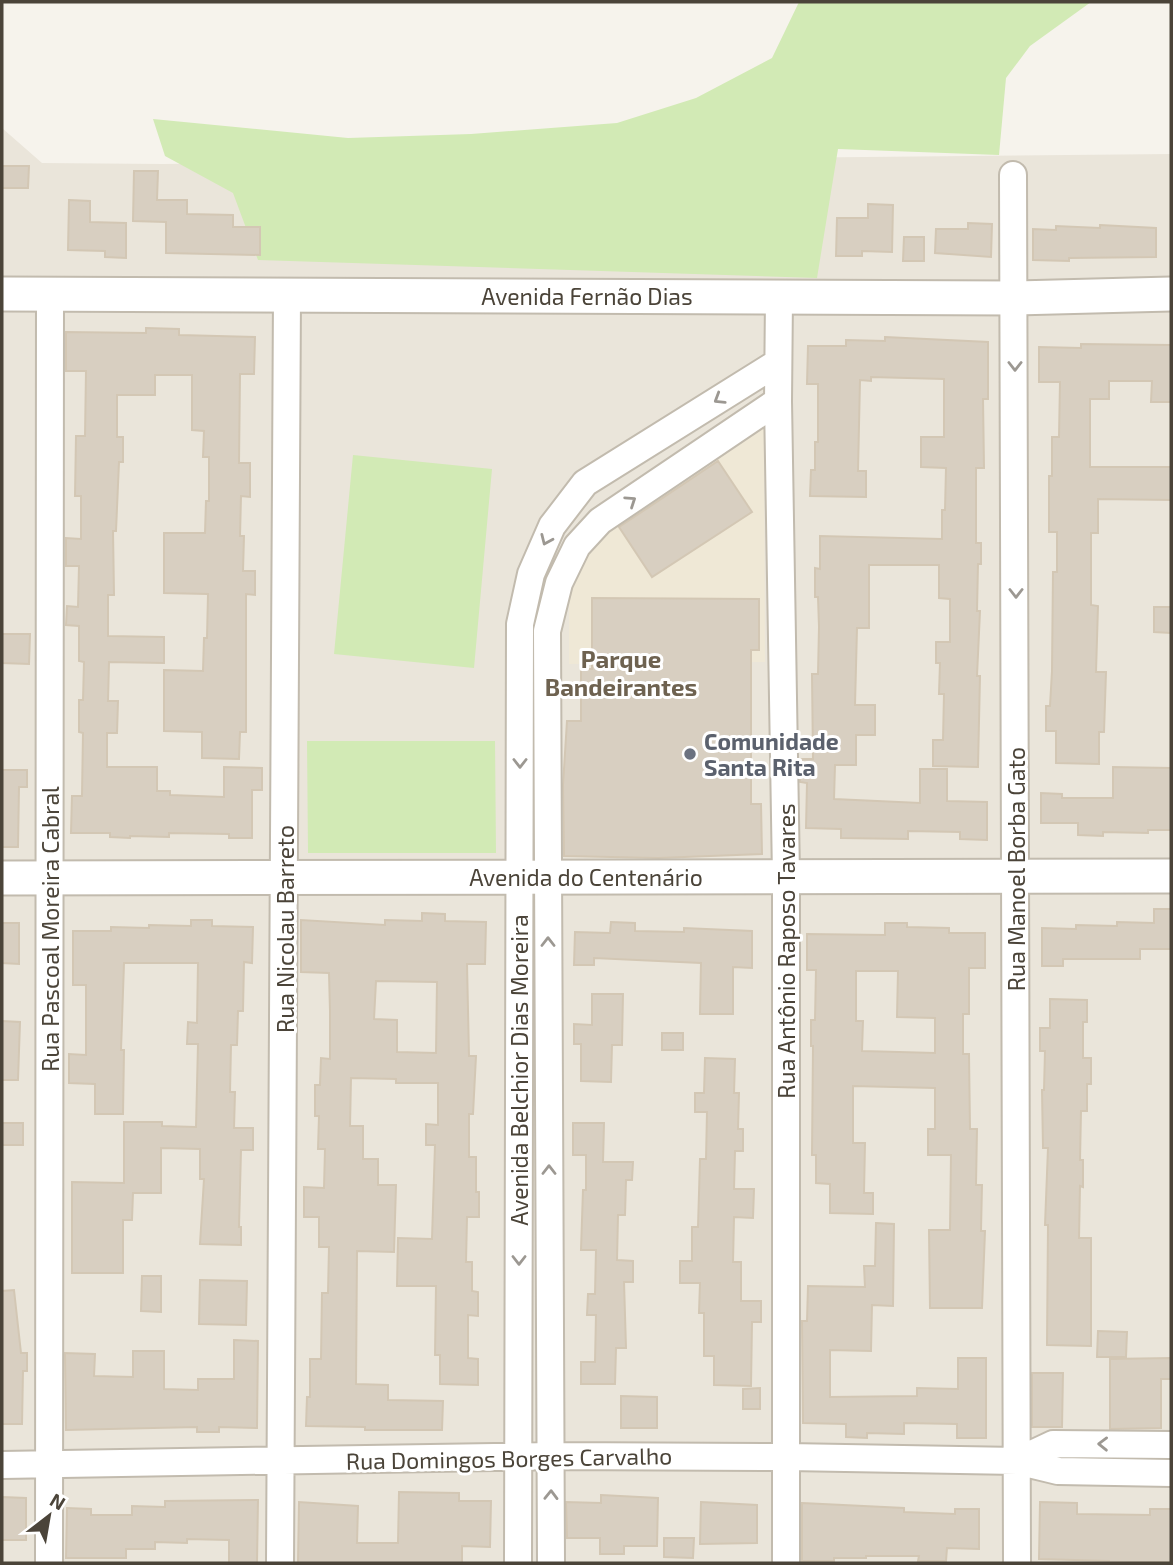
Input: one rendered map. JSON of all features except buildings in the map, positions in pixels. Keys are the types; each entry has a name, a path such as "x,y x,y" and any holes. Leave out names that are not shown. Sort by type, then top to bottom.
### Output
{"street":[{"name":"Rua Manoel Borba Gato","path":"1013,175 1017,1563"},
{"name":"Avenida Fernão Dias","path":"2,294 1015,298 1171,294"},
{"name":"Rua Pascoal Moreira Cabral","path":"49,1563 50,294"},
{"name":"Rua Nicolau Barreto","path":"279,1563 287,295"},
{"name":"Rua Antônio Raposo Tavares","path":"779,297 777,363 786,876 786,1563"},
{"name":"Avenida Belchior Dias Moreira","path":"551,1563 552,1456 533,877 520,624 531,574 552,526 585,483 777,363"},
{"name":"Avenida Belchior Dias Moreira","path":"518,1563 518,1457 533,877 547,631 559,583 577,546 600,521 778,401"},
{"name":"Avenida do Centenário","path":"2,878 1171,876"},
{"name":"Rua Domingos Borges Carvalho","path":"1017,1461 1053,1444 1171,1445"},
{"name":"Rua Domingos Borges Carvalho","path":"2,1465 552,1456 788,1457 1017,1461 1058,1471 1171,1473"}],"shaded area":[{"path":"2,128 42,163 1171,154 1171,1563 2,1563"},
{"path":"758,424 764,426 765,662 569,664 569,604 574,577 598,536"}],"green space":[{"path":"799,2 1091,2 1030,46 1006,78 999,155 838,149 817,278 258,260 233,193 165,156 153,119 348,138 471,134 617,123 696,98 772,58"},
{"path":"353,455 492,469 474,668 334,654"},
{"path":"307,741 495,741 496,853 308,853"}],"place":[{"name":"Comunidade Santa Rita","path":"690,754"}],"district":[{"name":"Parque Bandeirantes","path":"621,672"}]}
